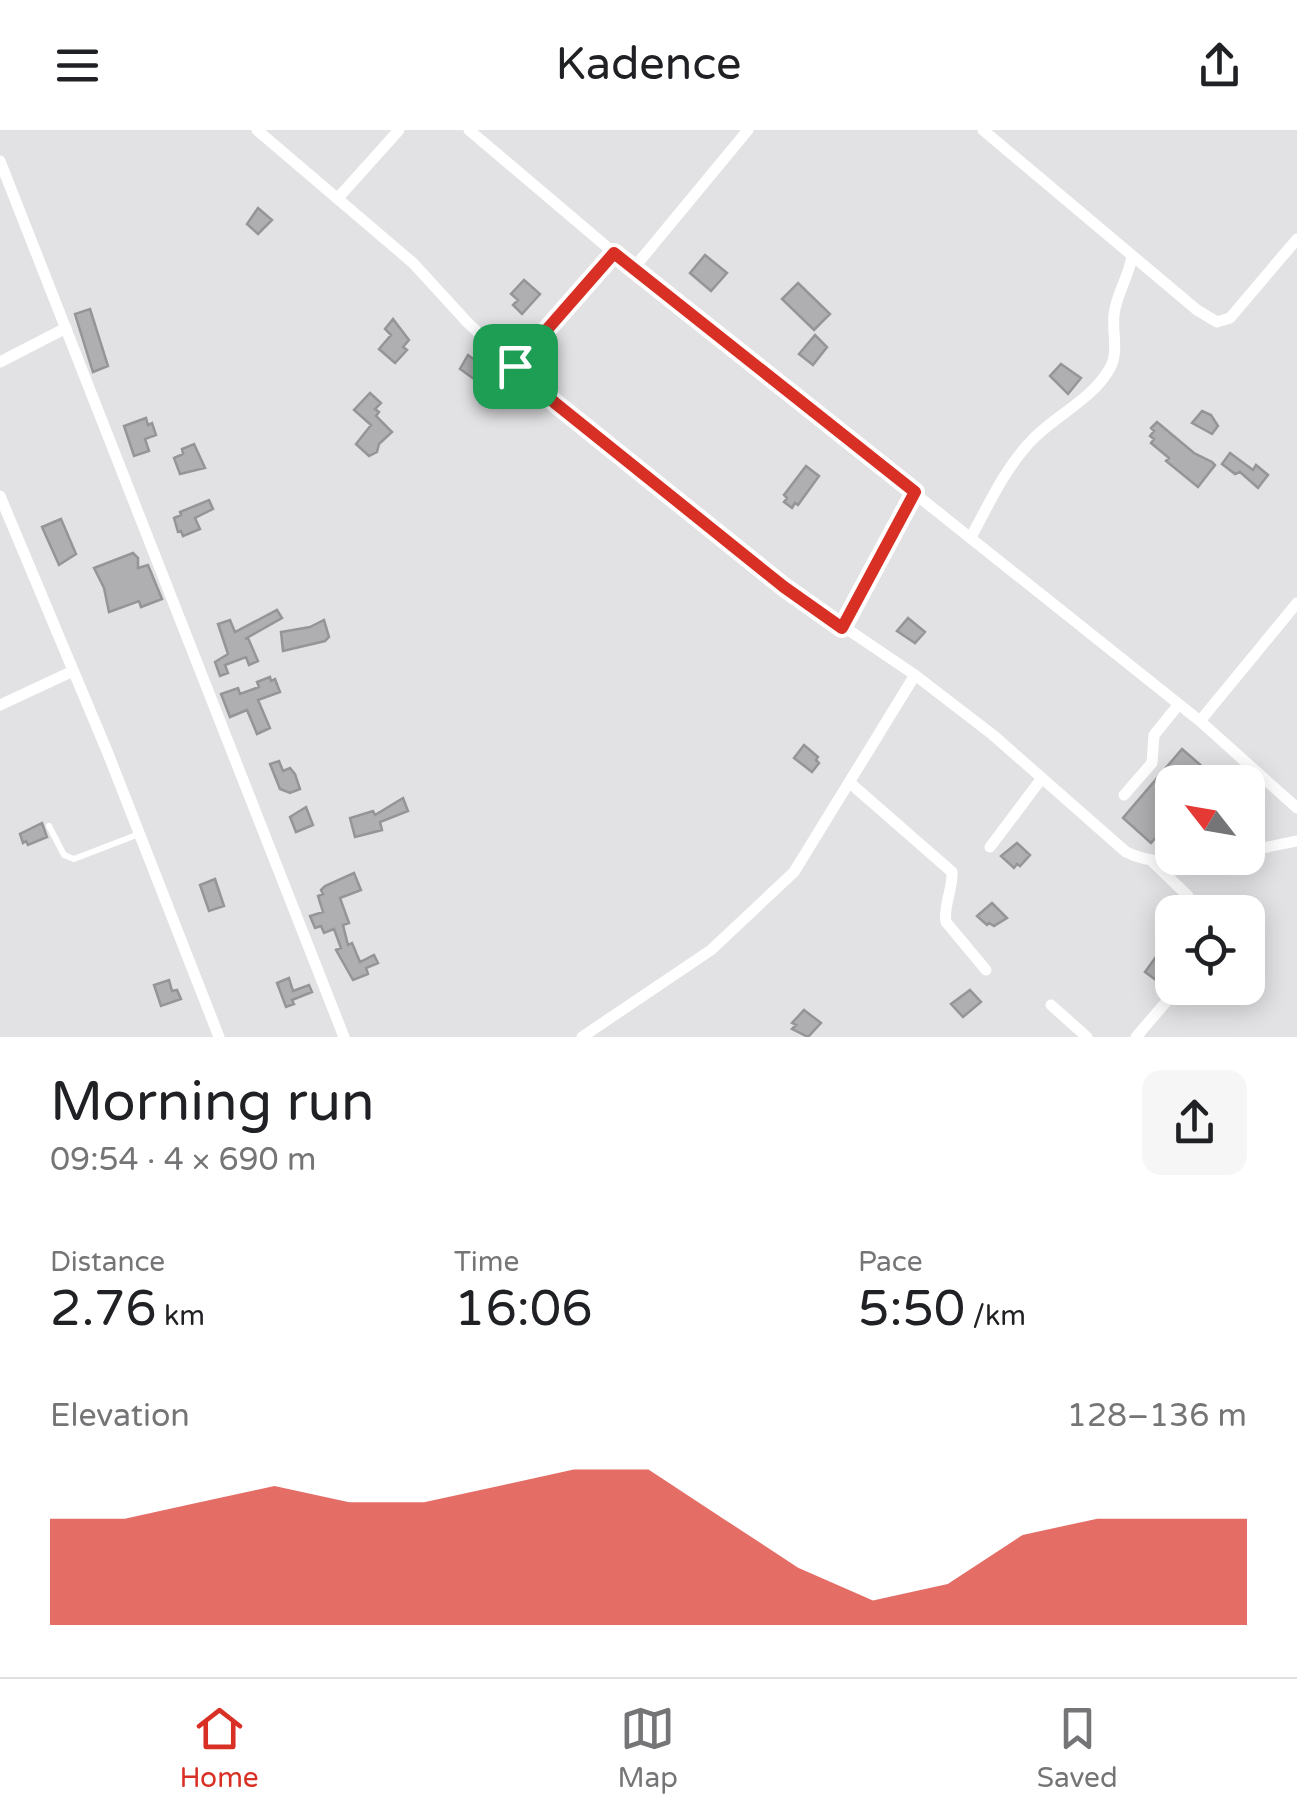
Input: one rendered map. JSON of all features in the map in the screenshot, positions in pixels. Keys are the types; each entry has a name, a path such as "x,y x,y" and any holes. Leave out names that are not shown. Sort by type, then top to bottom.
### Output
{"street":[{"path":"257,130 413,263 468,323 555,403 784,587 915,675 994,735 1126,852 1153,862 1187,895"},
{"path":"338,198 398,130"},
{"path":"469,130 632,269 1200,721 1297,808"},
{"path":"632,269 748,130"},
{"path":"982,130 1209,319 1224,322 1297,238"},
{"path":"0,162 344,1037"},
{"path":"515,366 614,253"},
{"path":"971,538 1015,458 1047,426 1092,391 1111,367 1115,308 1132,256"},
{"path":"0,362 66,328"},
{"path":"842,628 915,492"},
{"path":"0,496 218,1037"},
{"path":"1200,721 1297,603"},
{"path":"0,705 73,671"},
{"path":"582,1037 712,950 794,872 915,675"},
{"path":"1124,794 1152,763 1154,735 1179,704"},
{"path":"990,847 1042,778"},
{"path":"849,782 952,872 946,922 986,970"},
{"path":"1265,847 1297,841"},
{"path":"1051,1004 1087,1037"},
{"path":"1136,1037 1165,1005"}],"lane":[{"path":"49,826 64,855 74,860 139,834"}],"building":[{"path":"258,208 272,220 258,234 247,224"},
{"path":"705,255 727,273 711,291 690,273"},
{"path":"524,280 540,294 522,314 513,305 518,300 511,294"},
{"path":"798,283 830,314 814,330 782,299"},
{"path":"90,309 108,366 93,372 75,314"},
{"path":"393,319 409,340 403,347 407,350 395,363 379,349 391,335 385,329"},
{"path":"815,335 827,347 813,365 799,354"},
{"path":"468,355 490,371 481,384 460,369"},
{"path":"1061,364 1081,378 1068,394 1050,376"},
{"path":"370,393 381,403 375,409 379,412 376,416 392,432 379,444 377,452 369,456 356,444 371,425 354,410"},
{"path":"1202,411 1211,415 1218,426 1212,434 1192,423"},
{"path":"146,418 156,435 145,439 149,451 134,456 124,426"},
{"path":"1157,422 1215,465 1198,487 1151,443 1151,428"},
{"path":"194,444 205,468 180,474 174,458"},
{"path":"1230,453 1253,470 1256,465 1268,475 1258,488 1240,472 1235,474 1222,464"},
{"path":"806,466 819,476 792,508 784,502 784,495"},
{"path":"209,500 213,509 195,518 200,529 183,536 178,532 174,518"},
{"path":"61,519 76,554 59,565 42,527"},
{"path":"133,553 138,558 138,568 148,565 162,599 141,607 139,601 109,612 104,588 94,568"},
{"path":"277,610 282,618 245,639 248,638 258,661 249,665 246,657 225,665 228,673 220,676 215,662 228,654 218,624 230,620 235,632"},
{"path":"908,618 925,632 915,643 897,631"},
{"path":"324,620 329,637 325,641 283,651 281,632"},
{"path":"270,677 271,681 275,679 280,692 258,700 270,728 257,734 247,710 230,717 221,694 238,688 240,694 259,687 257,682"},
{"path":"804,745 818,757 819,763 812,772 794,758"},
{"path":"1182,749 1200,765 1168,765"},
{"path":"279,761 283,771 290,768 295,774 300,789 290,793 280,789 270,764"},
{"path":"1155,781 1155,838 1151,843 1123,818"},
{"path":"403,798 408,811 380,822 382,830 355,837 350,818 373,811 375,815"},
{"path":"306,807 313,825 296,832 290,817"},
{"path":"42,823 47,837 28,845 23,843 20,834"},
{"path":"1017,843 1030,855 1014,868 1001,856"},
{"path":"354,873 361,890 340,898 349,923 343,925 348,945 352,943 360,962 374,955 378,963 366,968 368,974 353,980 336,950 341,948 334,929 324,933 321,926 315,928 310,916 323,912 318,896 325,886"},
{"path":"215,879 224,906 209,911 200,885"},
{"path":"992,903 1007,918 994,926 977,916"},
{"path":"1155,958 1155,979 1145,972"},
{"path":"289,978 293,991 309,985 312,992 292,1000 294,1004 286,1007 277,983"},
{"path":"169,980 172,991 177,990 181,999 161,1006 154,985"},
{"path":"970,990 981,1002 963,1017 951,1004"},
{"path":"804,1010 821,1023 808,1037 792,1029 796,1025 792,1023"}],"route":[{"path":"614,253 915,492 842,628 784,587 555,403 515,366 614,253"}]}
